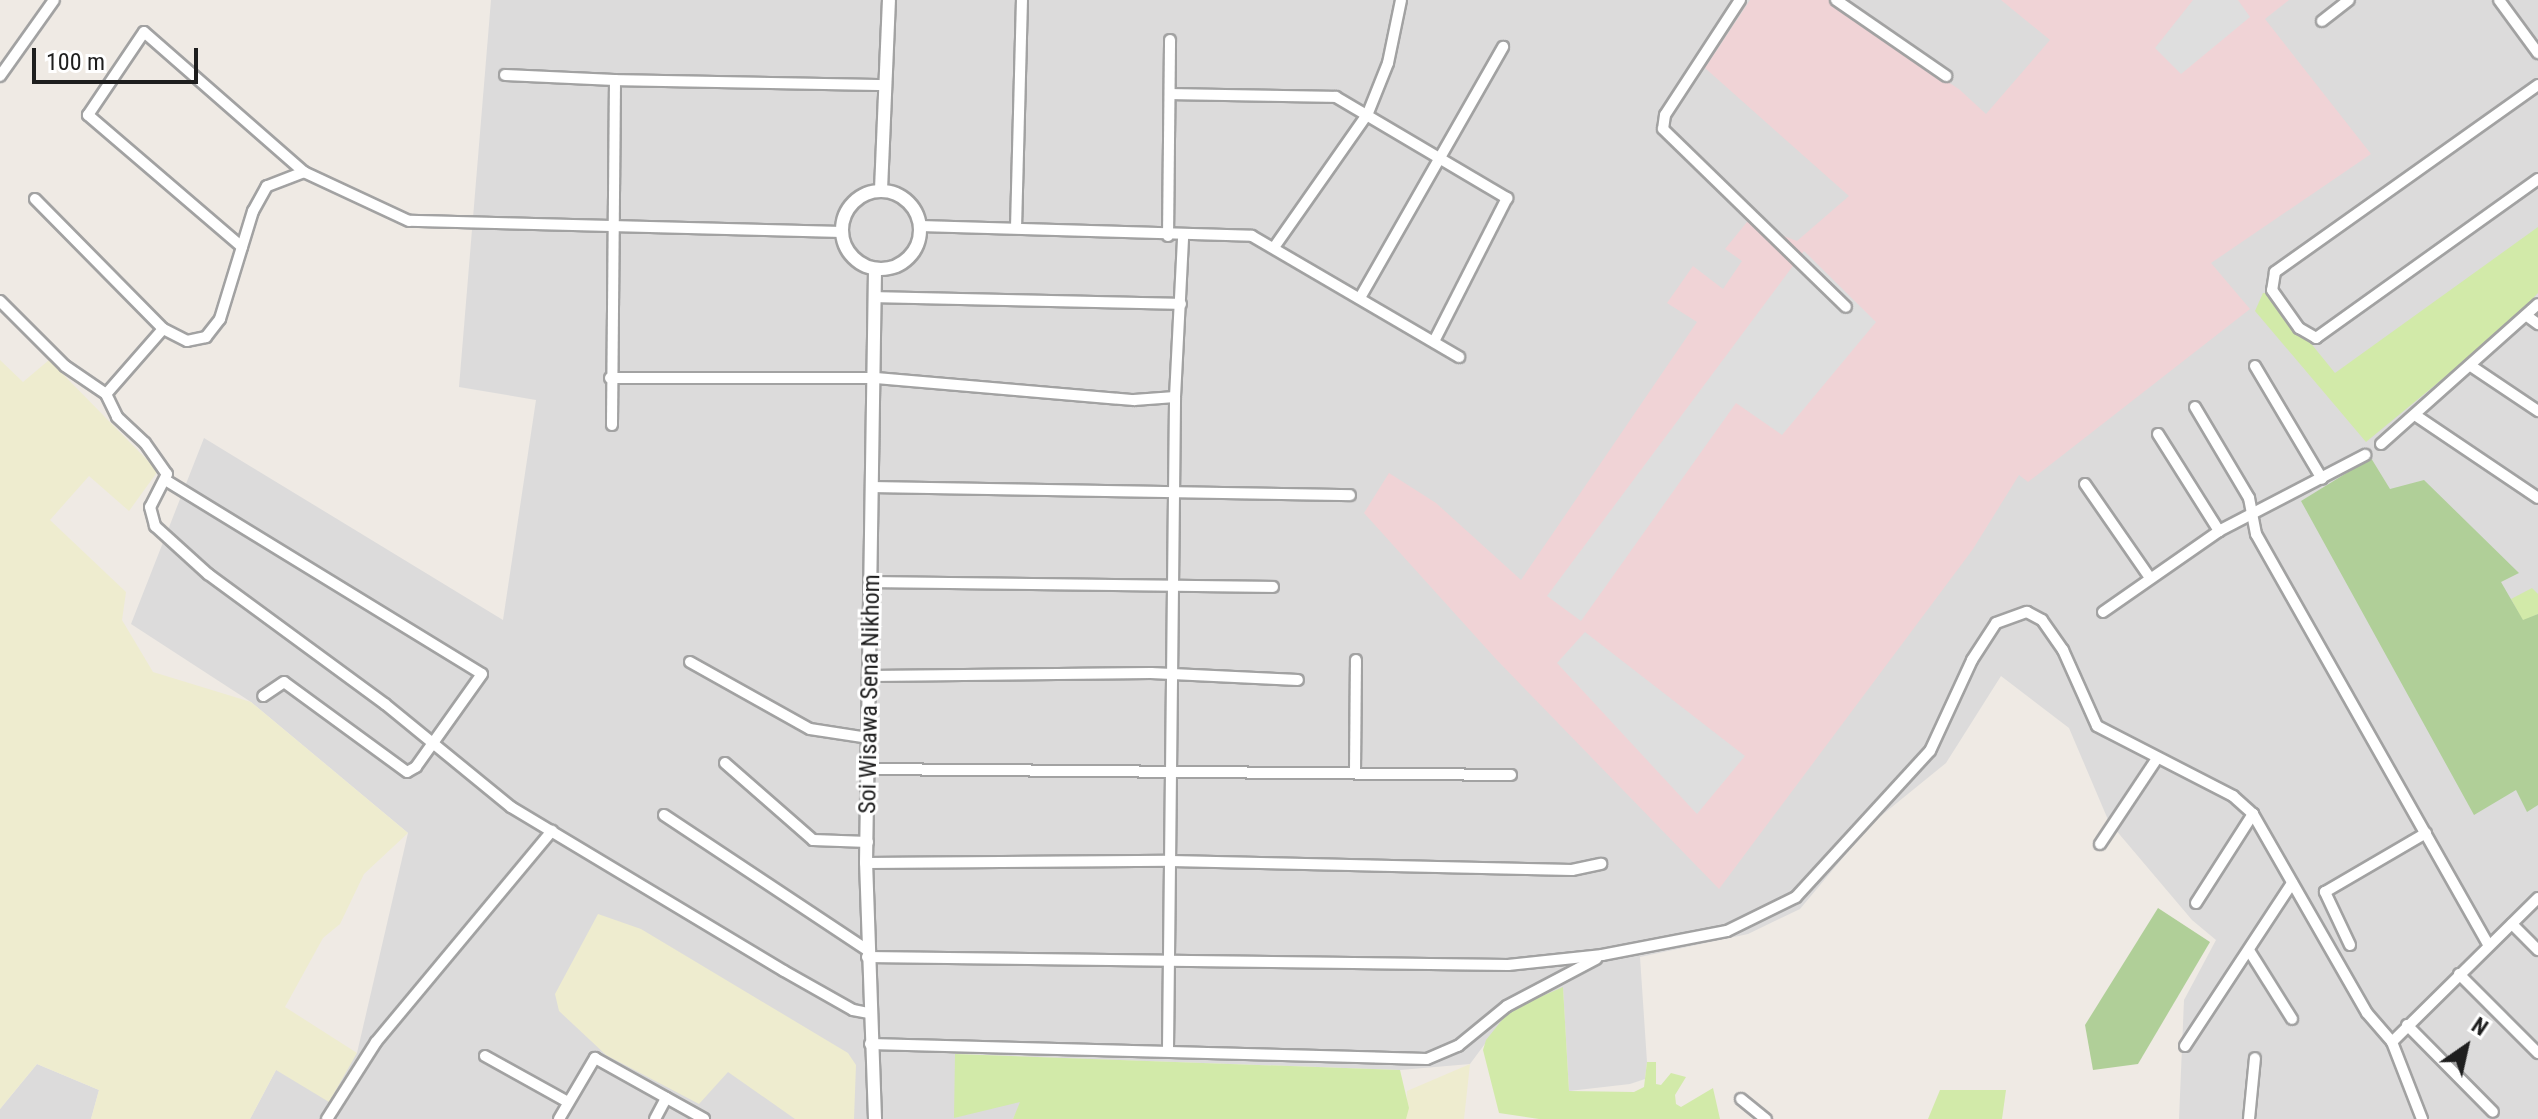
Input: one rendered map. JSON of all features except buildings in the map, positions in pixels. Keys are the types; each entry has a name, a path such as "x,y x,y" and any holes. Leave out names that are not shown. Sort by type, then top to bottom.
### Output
{"street":[{"path":"0,76 54,0"},
{"path":"881,190 889,0"},
{"path":"1016,228 1022,0"},
{"path":"1275,246 1368,113 1388,63 1401,0"},
{"path":"1740,0 1665,115 1663,129 1846,307"},
{"path":"1836,0 1946,76"},
{"path":"2322,21 2349,0"},
{"path":"2499,0 2538,53"},
{"path":"242,247 88,115 99,91 144,32 304,172 409,221 842,232"},
{"path":"1168,236 1172,94 1170,40"},
{"path":"1361,296 1438,156 1503,47"},
{"path":"505,75 886,85"},
{"path":"612,425 610,378 615,80"},
{"path":"2538,85 2275,272 2272,290 2299,328 2309,337 2320,336 2538,179"},
{"path":"1172,94 1321,93 1368,113 1508,201 1434,341"},
{"path":"35,199 163,329 187,341 206,337 220,319 242,247 267,186 304,172"},
{"path":"881,190 903,197 920,226 908,259 875,269 852,256 842,232 843,219 857,198 881,190"},
{"path":"920,226 1183,237 1252,236 1361,296 1459,357"},
{"path":"1168,1049 1175,397 1183,237"},
{"name":"Soi Wisawa Sena Nikhom","path":"875,269 876,487 866,863 868,1013 875,1119"},
{"path":"875,297 1181,304"},
{"path":"0,301 65,366 106,394 117,417 163,465 167,481 478,667 482,674 416,767 402,772 284,682 263,696"},
{"path":"2381,444 2538,304"},
{"path":"2527,316 2538,324"},
{"path":"106,394 163,329"},
{"path":"2255,366 2322,479"},
{"path":"2471,366 2538,411"},
{"path":"610,378 876,378 1134,400 1175,397"},
{"path":"2195,407 2255,513 2256,534 2489,946"},
{"path":"2415,415 2538,498"},
{"path":"2158,434 2219,531"},
{"path":"2103,612 2219,531 2365,455"},
{"path":"167,481 150,507 155,526 169,540 511,807 784,971 853,1010 868,1013"},
{"path":"2085,484 2150,578"},
{"path":"876,487 1350,495"},
{"path":"872,582 1273,587"},
{"path":"664,815 867,953 1170,964 1508,965 1602,955 1727,931 1796,897 1930,751 1972,660 1996,623 2027,612 2042,620 2063,650 2097,726 2156,760 2233,796 2253,814 2367,1013 2392,1042 2422,1119"},
{"path":"1355,771 1356,660"},
{"path":"690,662 810,729 869,738"},
{"path":"870,676 1173,674 1298,680"},
{"path":"2100,844 2156,760"},
{"path":"725,763 813,840 868,842"},
{"path":"868,769 1355,771 1511,775"},
{"path":"2196,903 2253,814"},
{"path":"327,1119 376,1042 552,831"},
{"path":"2350,945 2325,892 2426,833"},
{"path":"866,863 1171,861 1521,870 1572,870 1601,864"},
{"path":"2185,1046 2250,952 2292,883"},
{"path":"2392,1042 2538,898"},
{"path":"2512,924 2538,950"},
{"path":"2250,952 2292,1019"},
{"path":"870,1044 1168,1049 1427,1059 1458,1046 1507,1006 1602,955"},
{"path":"2459,974 2538,1053"},
{"path":"2407,1025 2493,1112"},
{"path":"485,1056 568,1102"},
{"path":"559,1119 595,1058 704,1119"},
{"path":"2249,1119 2255,1058"},
{"path":"655,1119 666,1098"},
{"path":"1741,1099 1766,1119"}],"shaded area":[{"path":"491,0 2538,0 2538,1119 2179,1119 2184,1000 2216,940 2192,920 2109,822 2069,728 2001,676 1946,763 1871,824 1800,909 1748,934 1640,957 1647,1062 1645,1079 1630,1084 1569,1091 1563,988 1510,1010 1470,1064 1400,1070 955,1054 1021,1102 1013,1119 250,1119 276,1070 357,1053 408,833 251,702 131,624 204,438 503,620 536,400 459,387"},
{"path":"1750,0 1829,0 1960,90 1986,114 2050,40 2001,0 2289,0 2265,19 2371,154 2211,263 2250,309 2028,482 2019,475 1973,549 1719,889 1495,658 1364,513 1389,473 1436,503 1521,580 1697,322 1667,303 1693,266 1723,289 1742,261 1725,249 1747,222 1797,241 1849,196 1705,68"},
{"path":"2193,0 2238,0 2250,17 2181,74 2155,48"},
{"path":"1804,251 1876,322 1782,435 1736,403 1581,621 1547,596"},
{"path":"0,360 23,382 49,360 158,471 129,511 89,476 50,520 126,592 122,620 153,672 251,702 408,833 364,874 340,924 323,938 285,1007 357,1053 329,1102 276,1070 250,1119 91,1119 99,1090 37,1064 0,1109"},
{"path":"1585,632 1745,756 1697,814 1557,663"},
{"path":"598,914 641,929 848,1053 856,1065 854,1119 795,1119 728,1072 699,1104 606,1055 559,1011 555,994"},
{"path":"37,1064 99,1090 91,1119 0,1119 0,1109"},
{"path":"1470,1064 1464,1119 1406,1119 1407,1091"}],"green space":[{"path":"2538,227 2538,293 2507,326 2366,442 2255,311 2263,293 2270,293 2335,373"},
{"path":"2371,458 2390,489 2424,480 2519,573 2501,582 2523,620 2538,614 2538,805 2527,812 2516,790 2474,815 2301,501"},
{"path":"2532,588 2538,594 2538,614 2523,621 2511,599"},
{"path":"2158,908 2210,942 2138,1064 2093,1070 2085,1025"},
{"path":"1563,987 1569,1091 1634,1092 1644,1087 1647,1062 1656,1062 1656,1084 1661,1085 1671,1073 1686,1077 1675,1095 1676,1104 1681,1107 1713,1088 1720,1119 1539,1119 1499,1113 1483,1050 1486,1040 1510,1010"},
{"path":"955,1054 1400,1070 1409,1108 1406,1119 1013,1119 1020,1102 954,1118"},
{"path":"1940,1090 2006,1090 2002,1119 1928,1119"}]}
